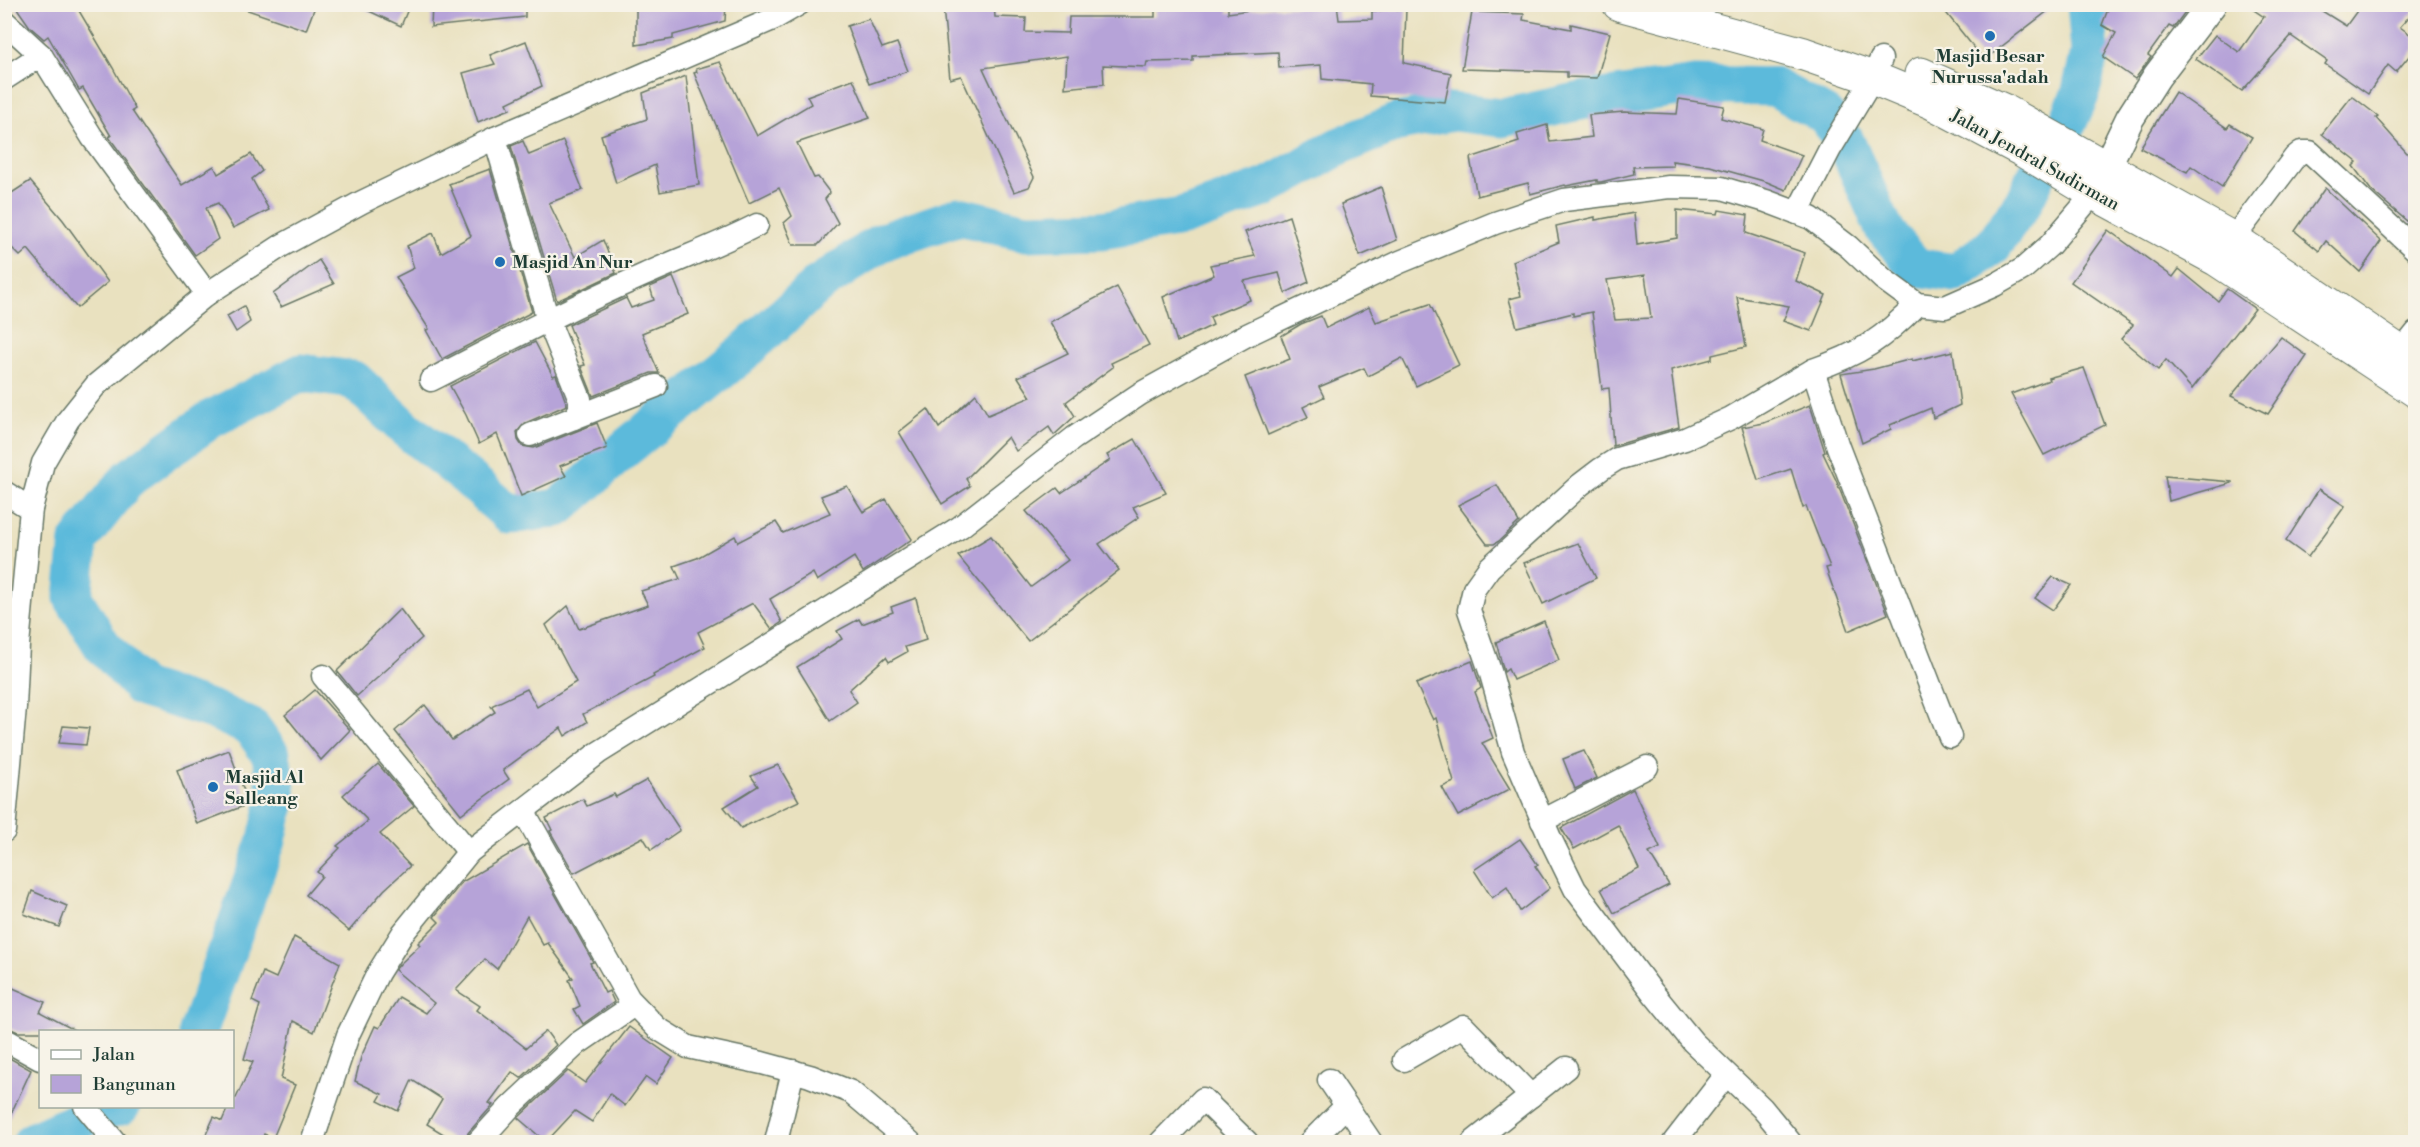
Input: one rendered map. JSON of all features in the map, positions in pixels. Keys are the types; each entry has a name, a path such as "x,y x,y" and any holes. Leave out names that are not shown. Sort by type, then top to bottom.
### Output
{"highway":[{"name":"Jalan Jendral Sudirman","path":"1619,4 1804,54 1877,68 1912,70 2003,110 2031,141 2087,174 2410,350"},
{"name":"Jalan Jendral Sudirman","path":"1696,4 1846,46 1877,68"},
{"name":"Jalan Jendral Sudirman","path":"2228,251 2415,391"}],"street":[{"path":"4,831 31,509 43,463 68,420 96,385 207,294 281,246 362,202 495,138 752,28 799,4"},
{"path":"312,1143 348,1035 378,973 403,933 469,852 598,753 960,527 1074,438 1140,394 1245,336 1314,302 1400,262 1496,223 1564,200 1669,187 1722,188 1811,218 1834,235 1883,279 1917,304 1945,308 2023,269 2050,245 2087,174 2212,4"},
{"path":"4,21 41,55 92,137 207,294"},
{"path":"4,80 41,55"},
{"path":"1797,213 1877,68"},
{"path":"495,138 548,320 580,399 580,409 574,418"},
{"path":"2228,251 2295,157 2301,152 2310,152 2415,250"},
{"path":"430,380 548,320 644,275 713,247 757,225"},
{"path":"1790,1143 1762,1108 1693,1042 1575,889 1542,821 1513,752 1491,674 1469,610 1474,589 1489,568 1580,485 1601,469 1617,459 1685,439 1731,418 1813,370 1865,349 1881,338 1917,304"},
{"path":"1813,370 1838,447 1950,737"},
{"path":"530,435 656,386"},
{"path":"4,492 31,509"},
{"path":"323,676 469,852"},
{"path":"1542,821 1647,767"},
{"path":"524,812 634,1005 657,1028 687,1047 793,1071 850,1092 910,1143"},
{"path":"478,1143 510,1107 577,1044 634,1005"},
{"path":"1404,1060 1462,1026 1531,1096"},
{"path":"4,1038 39,1058"},
{"path":"1473,1143 1566,1068"},
{"path":"776,1143 793,1071"},
{"path":"1674,1143 1726,1076"},
{"path":"1329,1080 1371,1143"},
{"path":"1161,1143 1203,1099 1247,1143"},
{"path":"1310,1143 1346,1106"},
{"path":"92,1114 115,1143"}],"building":[{"path":"14,4 75,4 135,109 132,111 182,185 214,166 218,174 251,154 262,171 252,179 269,210 233,228 218,203 206,208 218,239 195,255 109,137 111,136 83,88 79,90 48,36 44,39 30,27"},
{"path":"240,4 316,4 306,30 239,7"},
{"path":"354,4 410,4 401,26"},
{"path":"432,4 525,4 525,17 431,27"},
{"path":"636,4 726,4 725,21 673,35 673,39 636,45"},
{"path":"958,4 994,4 995,17 1026,18 1025,32 1068,33 1069,17 1155,17 1155,8 1228,7 1228,13 1273,7 1319,7 1319,4 1337,4 1339,20 1372,19 1372,11 1406,9 1404,63 1451,73 1445,102 1370,96 1371,84 1322,79 1321,65 1279,68 1278,52 1193,56 1193,61 1147,62 1146,67 1103,65 1104,84 1065,88 1067,56 983,68 1034,177 1029,187 1014,192 961,76 950,79 943,7"},
{"name":"Masjid Besar Nurussa'adah","path":"1939,4 2057,4 1984,60"},
{"path":"2110,4 2191,4 2173,28 2169,26 2148,55 2151,57 2135,79 2103,57 2116,33 2102,25"},
{"path":"2245,4 2311,4 2346,26 2362,4 2415,4 2415,10 2400,27 2415,38 2415,49 2396,72 2388,65 2368,94 2325,64 2327,61 2291,36 2242,91 2196,59 2215,35 2239,52 2264,17"},
{"path":"1472,12 1524,14 1523,20 1571,29 1571,24 1610,33 1597,78 1567,77 1567,72 1462,69"},
{"path":"869,19 882,48 897,43 908,71 869,84 847,26"},
{"path":"526,41 542,86 507,103 510,109 478,122 463,73 495,64 490,55"},
{"path":"720,62 757,136 811,104 807,96 853,79 870,118 797,143 814,178 818,177 830,193 825,199 838,223 818,245 793,245 784,223 792,216 779,188 749,203 694,73 697,72 696,69"},
{"path":"686,76 699,185 660,192 655,165 616,183 601,135 647,119 643,93"},
{"path":"2175,92 2227,128 2230,124 2252,137 2222,187 2191,166 2187,172 2140,148"},
{"path":"2352,96 2378,116 2376,118 2415,162 2415,228 2371,190 2353,166 2357,162 2322,134"},
{"path":"1679,99 1724,106 1721,118 1763,129 1760,140 1802,155 1786,190 1767,182 1710,166 1672,161 1673,166 1633,167 1634,174 1601,182 1597,180 1565,185 1530,194 1528,183 1477,196 1470,158 1519,142 1517,134 1547,125 1550,142 1592,137 1589,115 1624,112 1677,114"},
{"path":"523,141 529,155 563,141 583,190 549,203 575,257 603,240 616,273 557,301 511,146"},
{"path":"490,169 532,312 442,359 426,330 429,329 396,277 414,268 407,246 433,233 441,253 471,236 449,184"},
{"path":"30,181 63,220 108,282 77,308 28,249 20,256 4,240 4,198"},
{"path":"1381,187 1397,240 1360,256 1341,204"},
{"path":"2325,188 2381,241 2360,272 2326,241 2319,251 2295,231"},
{"path":"1677,210 1718,214 1719,210 1748,215 1746,233 1805,253 1796,281 1826,295 1811,331 1783,321 1789,306 1737,297 1746,347 1712,355 1712,359 1671,370 1679,427 1613,446 1609,388 1602,389 1592,312 1573,316 1573,313 1517,327 1509,299 1521,296 1513,261 1559,242 1556,226 1595,217 1595,220 1634,213 1637,245 1677,238","holes":["1645,275 1651,318 1615,320 1607,280"]},
{"path":"1289,216 1309,282 1285,293 1279,273 1244,281 1250,300 1210,317 1213,325 1177,342 1163,297 1214,275 1210,265 1255,256 1245,232"},
{"path":"2108,230 2173,277 2179,269 2218,301 2227,289 2255,309 2192,389 2166,360 2158,370 2121,339 2133,325 2071,282"},
{"path":"319,260 334,284 281,307 273,294"},
{"path":"673,277 688,314 642,333 659,373 651,373 593,396 581,366 585,365 569,325 626,298 631,308 654,300 650,287"},
{"path":"1117,287 1149,345 1111,363 1113,367 1066,402 1075,416 1054,435 1049,427 1016,451 1008,437 966,479 970,486 942,504 899,432 928,409 939,428 976,394 988,415 1031,397 1018,377 1068,353 1050,322"},
{"path":"1430,304 1459,365 1416,386 1402,358 1368,376 1364,368 1319,387 1324,397 1303,407 1308,417 1268,435 1245,377 1290,359 1281,336 1321,316 1326,328 1369,307 1376,322"},
{"path":"244,306 250,322 236,332 227,316"},
{"path":"2281,337 2307,356 2268,414 2231,396"},
{"path":"535,342 553,376 556,375 567,405 525,423 517,432 522,446 534,448 597,423 607,448 560,466 566,476 521,496 497,434 479,444 450,386"},
{"path":"1953,351 1960,405 1933,418 1931,408 1890,425 1891,429 1862,443 1841,374"},
{"path":"2084,368 2105,425 2044,455 2011,394 2049,380 2048,378"},
{"path":"1810,405 1825,452 1823,453 1836,480 1888,614 1848,631 1826,568 1830,567 1806,506 1803,508 1791,469 1758,480 1742,427 1764,423"},
{"path":"1135,439 1166,493 1133,507 1139,517 1099,544 1119,570 1028,641 958,556 991,536 1031,587 1068,560 1026,511 1057,488 1061,493 1110,460 1107,455"},
{"path":"2165,476 2232,482 2232,483 2169,501"},
{"path":"1497,485 1519,522 1499,541 1487,544 1458,505"},
{"path":"847,486 863,512 886,499 912,539 863,572 854,557 817,581 813,573 770,599 782,622 772,629 753,603 698,632 705,647 583,714 587,722 565,736 561,728 503,770 509,779 461,814 395,731 425,705 452,740 495,712 491,706 527,689 537,707 576,682 546,625 568,606 579,629 648,605 641,591 680,579 674,566 697,558 735,536 738,542 776,522 783,533 830,513 821,496"},
{"path":"2319,489 2345,506 2308,557 2286,541"},
{"path":"1578,543 1596,578 1543,604 1524,563"},
{"path":"2053,577 2071,585 2053,610 2035,598"},
{"path":"916,598 926,640 905,647 907,652 889,662 886,657 849,690 857,702 830,721 797,667 842,639 837,631 859,619 862,624 893,612 891,607"},
{"path":"400,609 422,638 357,696 337,671"},
{"path":"1544,621 1559,660 1513,680 1508,669 1504,672 1496,642"},
{"path":"1472,661 1481,688 1475,692 1493,738 1482,743 1510,789 1458,816 1442,787 1454,782 1436,718 1433,720 1416,684"},
{"path":"315,690 350,730 321,760 285,715"},
{"path":"63,726 89,728 86,745 59,743"},
{"name":"Masjid Al Salleang","path":"229,750 249,804 197,824 177,770"},
{"path":"1584,751 1597,778 1575,789 1563,759"},
{"path":"378,764 414,806 380,834 410,866 384,890 349,931 306,895 322,876 317,872 340,848 337,846 368,821 343,795"},
{"path":"778,765 799,801 741,828 724,807 758,786 751,776"},
{"path":"647,780 680,830 651,850 643,837 574,873 550,831 552,830 546,818 583,799 587,806 614,794 616,797"},
{"path":"1633,789 1660,848 1649,853 1669,885 1614,913 1601,889 1639,869 1618,825 1574,849 1561,828"},
{"path":"1520,839 1550,888 1520,911 1507,887 1492,898 1474,870"},
{"path":"527,844 593,962 590,963 605,993 609,991 614,1002 583,1024 574,1009 580,1006 569,980 573,978 548,943 543,945 527,916 497,969 485,959 456,990 480,1006 477,1010 526,1048 546,1031 556,1045 521,1078 512,1072 489,1103 493,1105 468,1133 465,1143 458,1143 427,1124 442,1099 412,1080 398,1111 378,1101 382,1094 355,1081 361,1057 375,1026 379,1028 399,997 426,1013 434,1003 395,970 439,922 434,917 462,882"},
{"path":"32,891 67,906 59,927 24,914"},
{"path":"294,937 340,963 314,1032 293,1021 281,1079 295,1085 273,1138 264,1134 261,1143 202,1143 214,1117 222,1121 228,1108 234,1108 234,1098 253,1062 244,1059 260,1005 252,1001 263,972 276,978"},
{"path":"4,984 45,1002 40,1012 74,1030 18,1032 4,1026"},
{"path":"629,1027 673,1058 656,1084 646,1077 625,1106 610,1094 592,1122 575,1111 546,1142 518,1118 568,1071 585,1083"},
{"path":"4,1055 31,1070 4,1129"}],"waterway":[{"path":"199,1030 267,840 277,796 271,755 252,728 213,710 142,688 102,645 73,598 79,540 129,478 211,419 301,373 354,380 406,429 510,515 558,508 627,447 738,357 819,284 880,243 959,216 1026,232 1102,230 1182,217 1267,187 1338,147 1398,122 1453,112 1502,118 1586,100 1695,85 1774,87 1825,115 1845,141 1884,229 1916,267 1955,273 1992,247 2023,203 2042,164 2059,142 2080,95 2090,52 2086,4"},
{"path":"32,1142 98,1112 113,1108"}],"place":[{"name":"Masjid Besar Nurussa'adah","path":"1990,36"},
{"name":"Masjid An Nur","path":"500,262"},
{"name":"Masjid Al Salleang","path":"213,787"}]}
